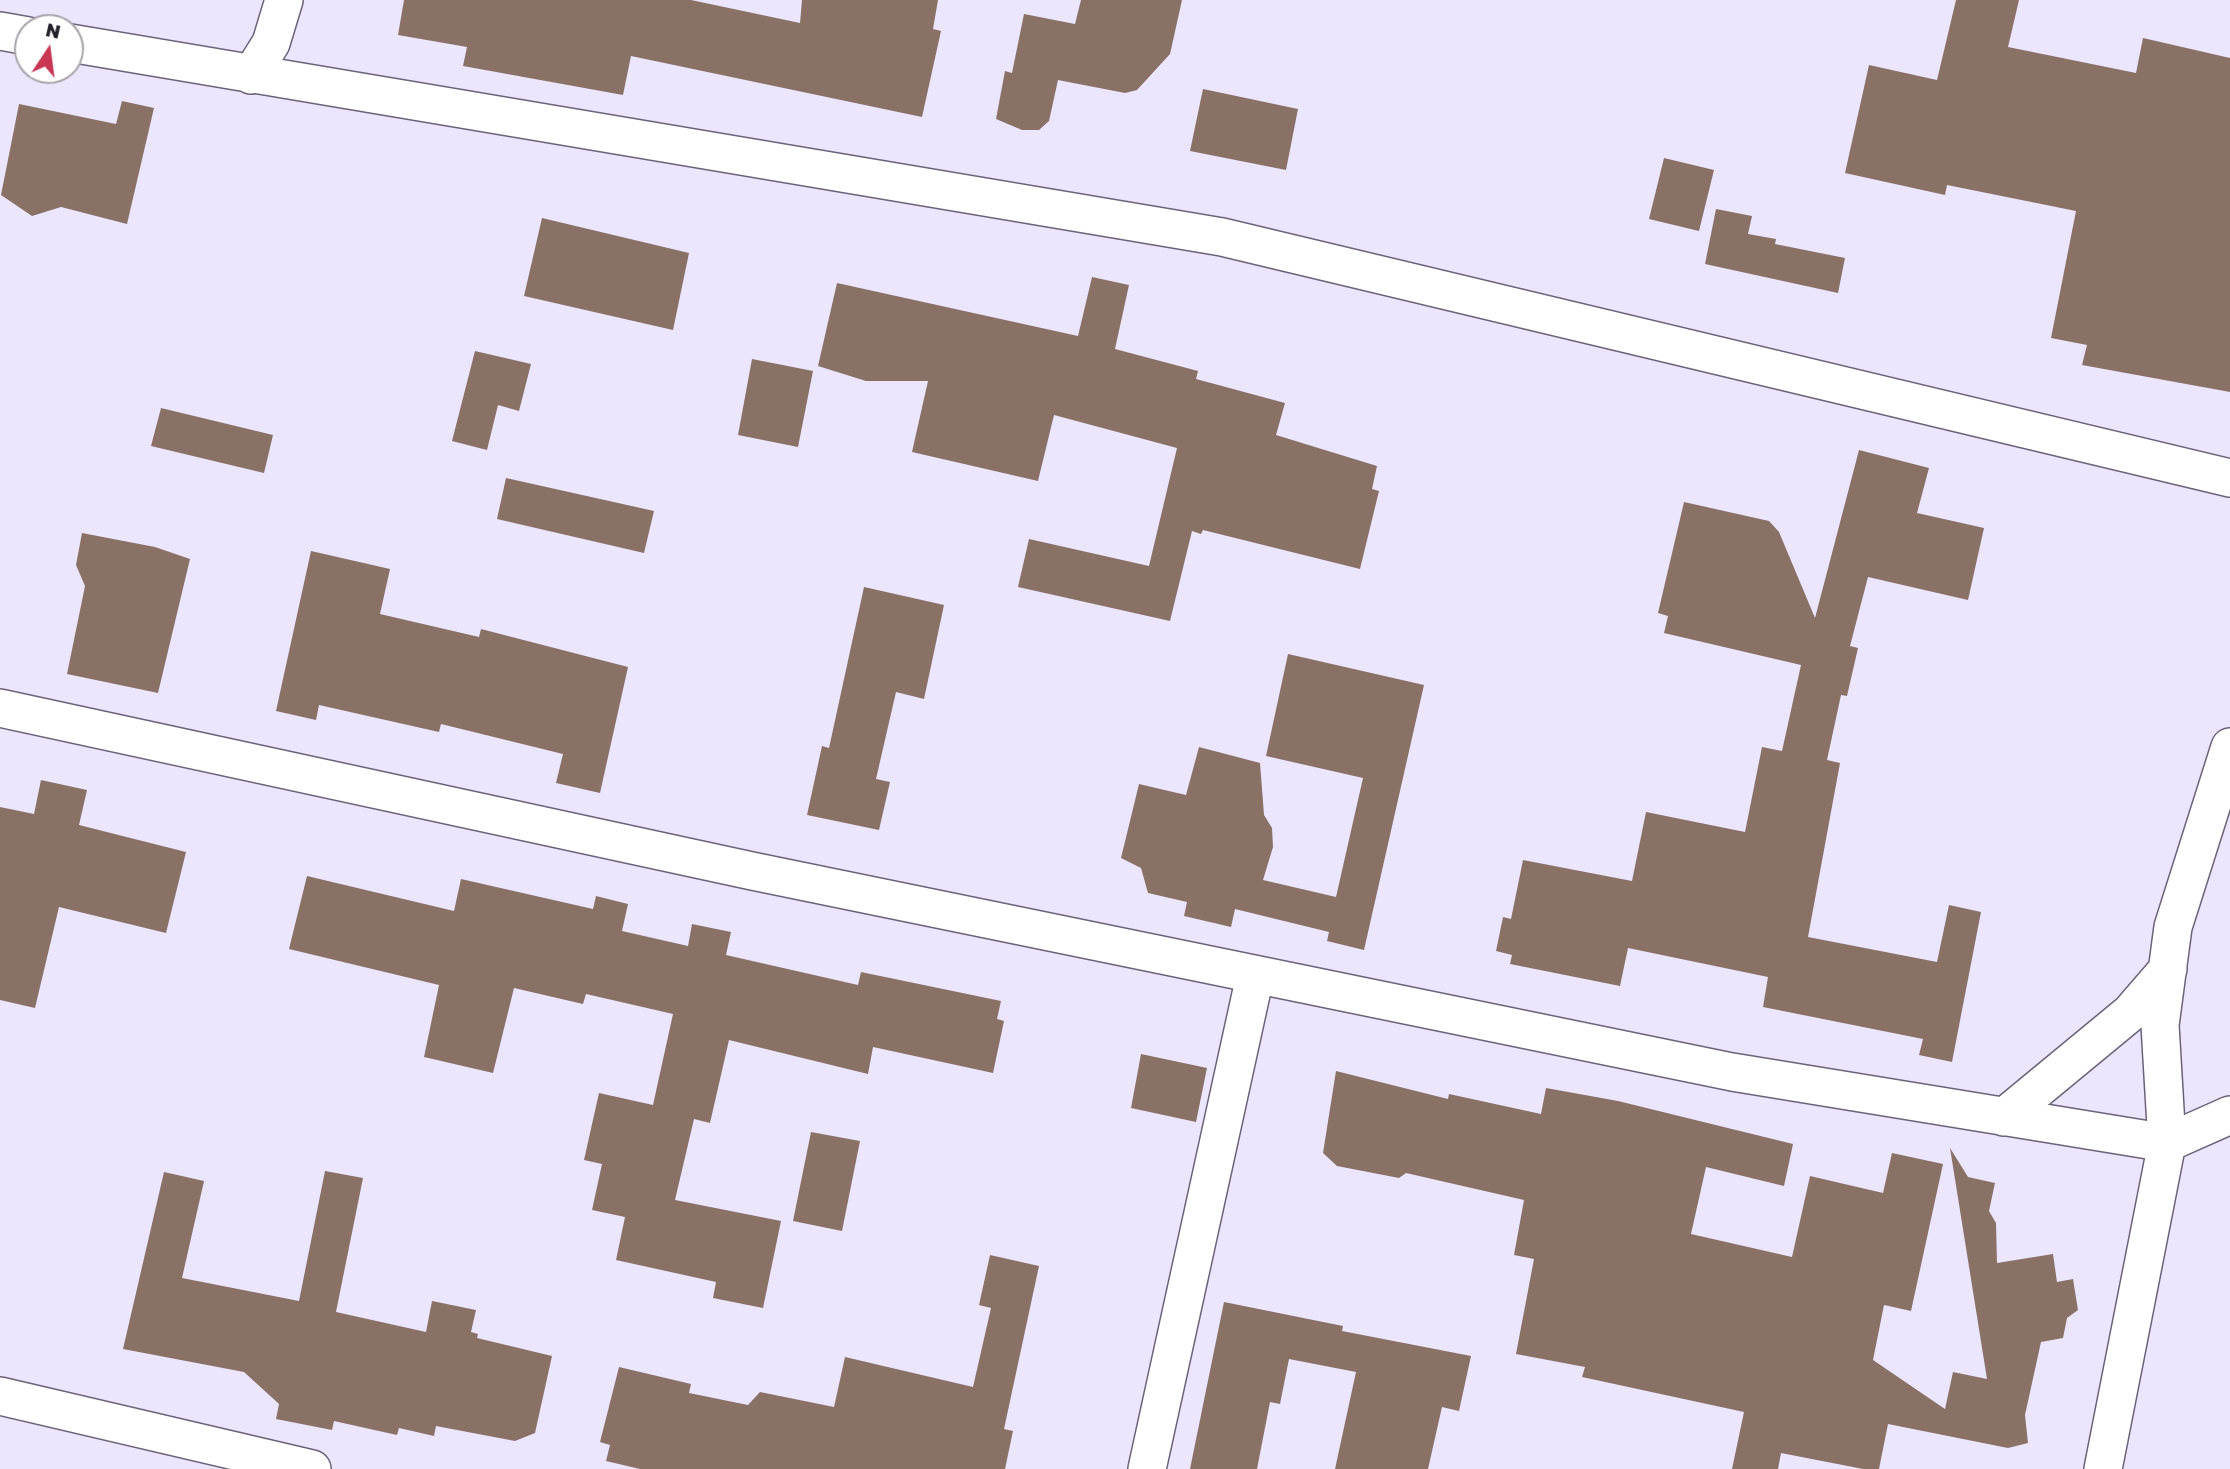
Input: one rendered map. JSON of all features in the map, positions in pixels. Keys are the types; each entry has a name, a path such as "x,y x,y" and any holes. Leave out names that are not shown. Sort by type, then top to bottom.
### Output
{"street":[{"path":"251,75 271,43 284,0"},
{"path":"84,45 1222,237 2230,478"},
{"path":"0,708 1255,976 1732,1072 2167,1143 2230,1115"},
{"path":"2103,1469 2167,1143 2160,1025 2174,927 2230,747"},
{"path":"2004,1117 2130,1013 2168,970"},
{"path":"1147,1469 1255,976"},
{"path":"0,1396 312,1469"}],"building":[{"path":"404,0 691,0 800,23 802,0 938,0 933,29 941,31 922,117 631,56 623,95 463,66 467,47 398,35"},
{"path":"1081,0 1182,0 1170,54 1137,90 1125,93 1058,80 1049,121 1039,130 1022,130 996,119 1005,71 1012,73 1024,14 1075,24"},
{"path":"1956,0 2019,0 2008,47 2136,73 2143,38 2230,58 2230,392 2082,365 2087,345 2051,338 2076,211 1947,185 1945,195 1845,173 1869,65 1937,80"},
{"path":"1203,89 1298,109 1286,170 1190,151"},
{"path":"122,101 154,108 127,224 61,207 32,216 1,195 19,104 116,124"},
{"path":"1664,158 1714,170 1699,231 1649,219"},
{"path":"1716,209 1752,216 1748,234 1776,239 1775,244 1845,258 1838,293 1705,264"},
{"path":"542,218 689,253 673,330 524,296"},
{"path":"1092,277 1129,285 1115,349 1198,371 1196,379 1285,403 1276,435 1377,466 1372,489 1379,491 1360,569 1203,530 1201,534 1192,531 1170,621 1018,587 1029,539 1149,566 1177,448 1054,415 1038,481 912,452 928,381 866,381 818,366 837,283 1078,336"},
{"path":"475,351 531,364 519,411 498,405 487,450 452,441"},
{"path":"752,359 813,371 798,447 738,435"},
{"path":"161,408 273,435 264,473 151,446"},
{"path":"1859,450 1929,468 1917,513 1984,528 1968,600 1868,577 1850,646 1858,648 1847,696 1841,695 1827,760 1840,763 1808,937 1937,962 1949,905 1981,912 1952,1062 1919,1055 1923,1039 1763,1007 1768,977 1628,948 1620,986 1510,964 1512,955 1496,951 1503,917 1511,919 1523,860 1632,881 1646,812 1745,832 1762,747 1782,751 1801,665 1664,633 1668,616 1658,613 1684,502 1769,521 1779,532 1815,618"},
{"path":"506,478 654,511 644,553 497,519"},
{"path":"82,533 155,547 190,559 158,693 67,674 85,586 76,565"},
{"path":"311,551 390,569 380,614 479,637 481,629 628,667 600,793 556,783 563,754 441,724 439,732 319,705 316,720 276,711"},
{"path":"864,587 944,605 924,699 896,692 876,779 890,782 879,830 807,815 822,746 829,748"},
{"path":"1288,654 1424,685 1364,950 1327,941 1329,932 1235,909 1231,927 1184,916 1187,902 1148,893 1141,868 1121,858 1139,784 1186,795 1199,747 1260,763 1264,815 1272,828 1273,847 1263,880 1336,897 1363,778 1266,756"},
{"path":"41,780 87,790 79,825 186,852 166,933 59,907 35,1008 0,1000 0,807 34,814"},
{"path":"307,876 454,911 461,879 593,909 596,896 628,904 622,931 688,946 692,924 731,932 726,955 858,985 861,972 1001,1001 997,1019 1004,1021 993,1073 873,1047 868,1074 729,1040 710,1123 694,1119 675,1200 781,1221 763,1308 713,1298 716,1282 616,1260 625,1217 592,1210 602,1164 584,1160 599,1093 653,1105 673,1014 586,994 583,1004 514,988 493,1073 424,1057 439,985 289,949"},
{"path":"1141,1054 1207,1068 1196,1122 1131,1108"},
{"path":"1336,1071 1448,1099 1449,1094 1541,1114 1546,1088 1618,1101 1793,1144 1784,1186 1706,1167 1691,1234 1792,1257 1810,1176 1883,1193 1892,1153 1943,1164 1911,1311 1884,1305 1873,1360 1945,1409 1953,1372 1987,1379 1950,1148 1968,1177 1995,1183 1989,1211 1996,1223 1997,1263 2053,1254 2057,1282 2073,1279 2078,1310 2067,1318 2063,1338 2041,1342 2025,1415 2028,1443 2008,1448 1888,1424 1879,1469 1863,1469 1781,1453 1778,1469 1732,1469 1744,1412 1582,1377 1585,1367 1516,1354 1534,1259 1514,1255 1524,1200 1406,1173 1399,1178 1337,1166 1323,1153"},
{"path":"811,1132 860,1141 842,1231 793,1221"},
{"path":"325,1171 363,1178 336,1312 426,1332 432,1301 476,1310 471,1332 478,1334 477,1338 552,1356 535,1433 515,1441 436,1426 434,1436 399,1428 397,1435 334,1421 332,1430 276,1419 279,1404 244,1372 123,1349 164,1172 204,1181 182,1278 299,1301"},
{"path":"990,1255 1039,1266 1004,1429 1013,1431 1005,1469 640,1469 606,1461 610,1445 600,1442 619,1367 691,1384 689,1393 748,1405 760,1392 834,1407 845,1357 973,1387 991,1308 979,1305"},
{"path":"1224,1302 1343,1326 1342,1331 1471,1356 1459,1411 1442,1407 1428,1469 1335,1469 1356,1372 1289,1359 1280,1404 1270,1402 1257,1469 1190,1469"}]}
